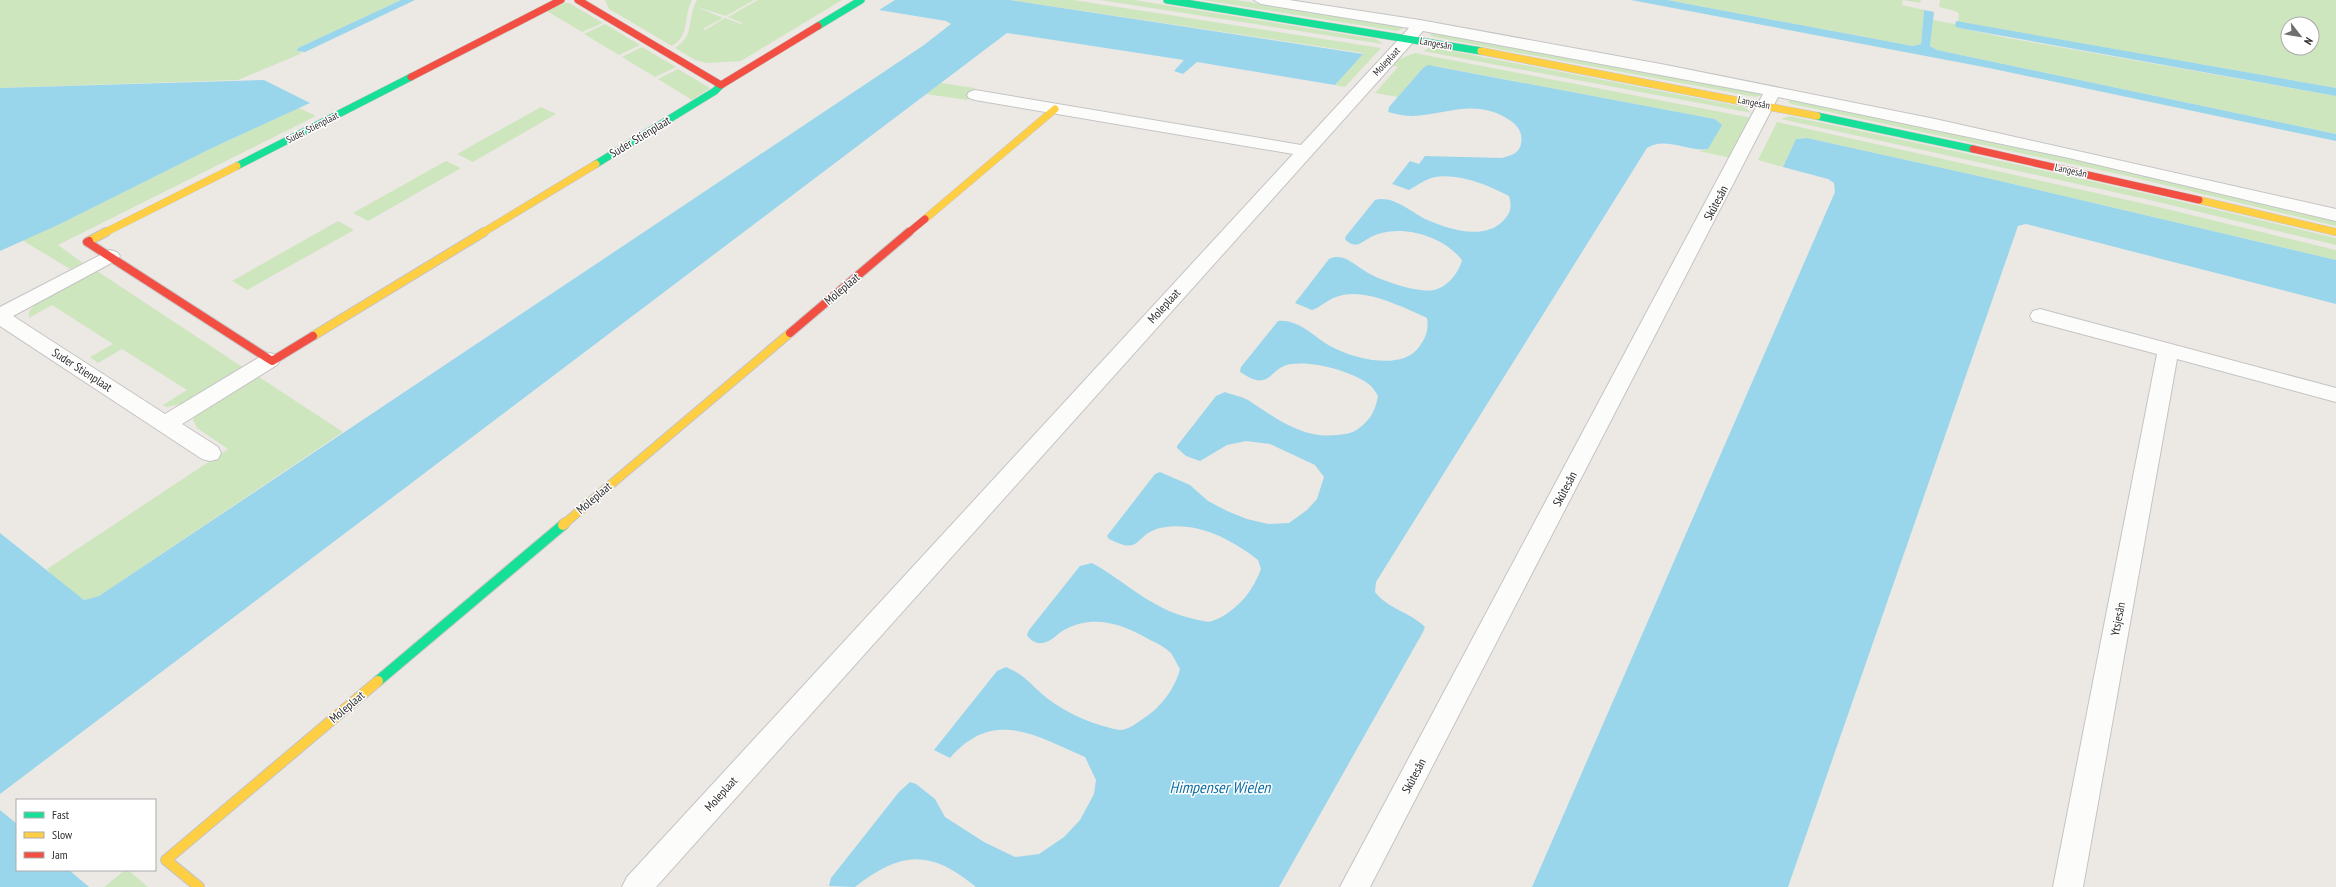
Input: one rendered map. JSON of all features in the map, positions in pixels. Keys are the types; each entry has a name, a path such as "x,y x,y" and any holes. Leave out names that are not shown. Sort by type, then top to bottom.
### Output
{"street":[{"path":"578,0 721,84"},
{"name":"Suder Stienplaat","path":"165,424 270,360 272,361 293,349 715,91 721,84 861,0"},
{"name":"Langesân","path":"1167,0 1414,32"},
{"name":"Langesân","path":"1261,0 1414,32 2012,141 2336,215"},
{"name":"Suder Stienplaat","path":"270,360 87,242 557,1"},
{"name":"Moleplaat","path":"637,887 1414,32"},
{"path":"976,95 1305,151"},
{"name":"Langesân","path":"1770,98 2021,159 2336,232"},
{"name":"Skûtesân","path":"1355,887 1770,98"},
{"name":"Moleplaat","path":"199,887 166,860 1055,109"},
{"name":"Suder Stienplaat","path":"110,256 0,316 210,454"},
{"path":"2040,316 2336,395"},
{"name":"Ytsjesân","path":"2068,887 2168,350"}],"green space":[{"path":"0,0 401,0 298,48 300,53 305,52 238,80 0,88"},
{"path":"605,0 692,0 689,6 684,32 678,42 672,46 609,9"},
{"path":"697,0 754,0 726,16 697,7 723,18 703,29 705,30 725,18 741,24 742,23 728,17 758,0 842,0 741,61 707,63 695,60 675,48 686,38"},
{"path":"1010,0 1073,0 1381,48 1345,87 1335,85 1363,53"},
{"path":"1100,0 1134,0 1376,39 1383,44"},
{"path":"1203,0 1236,0 1401,26 1402,29 1397,31"},
{"path":"1667,0 1903,0 1902,5 1924,10 1921,44 1913,46"},
{"path":"1903,0 1921,0 1920,3"},
{"path":"1940,0 2336,0 2336,88 1958,22 1959,14 1955,11 1939,7"},
{"path":"565,3 569,3 603,23 582,32 547,11"},
{"path":"1933,20 1955,24 1959,28 2008,38 2336,96 2336,134 1937,50 1930,46"},
{"path":"605,24 640,45 619,55 584,34"},
{"path":"1432,32 1760,93 1761,95 1756,97 1434,37 1430,35"},
{"path":"642,47 676,67 655,77 622,57"},
{"path":"1431,47 1744,107 1752,113 1423,51"},
{"path":"1415,53 1752,118 1731,158 1699,151 1708,149 1721,125 1715,119 1434,66 1423,68 1398,97 1375,93 1398,67 1392,65 1395,61"},
{"path":"678,69 710,88 692,100 658,79"},
{"path":"941,83 975,88 967,100 926,94"},
{"path":"1790,99 2021,147 2336,220 2336,226 2123,175 1792,104 1788,102"},
{"path":"541,107 556,114 473,162 457,154"},
{"path":"299,108 316,116 58,245 83,263 70,269 22,240 60,224 210,149"},
{"path":"1789,116 2063,175 2336,238 2336,245 2150,200 1781,119"},
{"path":"1777,122 2150,205 2336,250 2336,260 1983,177 1807,138 1796,139 1783,167 1758,160"},
{"path":"446,161 461,168 368,221 353,213"},
{"path":"338,221 354,230 247,290 232,281"},
{"path":"97,271 244,368 187,403 166,407 163,405 187,390 122,349 98,363 90,357 113,344 52,305 29,318 29,311 37,303"},
{"path":"256,375 343,432 99,596 84,600 56,580 47,569 228,449 197,428 193,420 195,415"},
{"path":"124,871 129,871 148,887 104,887"}],"water":[{"path":"401,0 415,0 305,52 297,51 298,48"},
{"path":"895,0 1010,0 1363,54 1335,85 1197,62 1183,74 1174,71 1184,60 1007,33 0,794 0,533 84,600 99,596 924,45 951,24 946,21 879,10"},
{"path":"1631,0 1667,0 1913,46 1921,44 1924,10 1934,12 1930,46 1937,50 2336,134 2336,141 1989,68"},
{"path":"1956,21 2336,88 2336,96 1959,28 1955,26"},
{"name":"Himpenser Wielen","path":"1428,65 1715,119 1722,125 1708,149 1669,144 1654,145 1647,148 1376,582 1375,592 1380,598 1425,627 1279,887 976,887 944,866 930,861 916,859 901,861 887,866 855,887 829,886 831,878 899,792 910,782 916,784 935,799 945,817 984,842 1015,857 1039,854 1064,837 1080,820 1094,794 1096,780 1085,757 1032,734 1015,730 998,730 982,734 966,743 950,758 934,750 997,671 1006,667 1022,676 1048,699 1063,709 1087,720 1117,730 1128,728 1153,712 1168,695 1180,669 1171,653 1158,644 1130,630 1109,623 1088,622 1063,631 1049,641 1042,643 1033,641 1027,635 1029,630 1080,566 1092,563 1153,603 1179,615 1203,621 1210,622 1223,616 1238,605 1246,596 1256,581 1261,569 1258,560 1237,545 1212,533 1200,529 1173,526 1151,531 1133,545 1120,544 1109,539 1107,536 1155,474 1160,472 1190,485 1208,501 1227,511 1247,519 1268,524 1289,523 1307,510 1317,499 1324,477 1315,465 1270,444 1246,441 1227,445 1200,461 1186,456 1177,448 1177,446 1216,396 1225,392 1245,399 1290,426 1312,434 1337,435 1350,433 1358,429 1371,415 1378,396 1371,386 1353,375 1329,367 1293,364 1278,369 1266,379 1257,380 1240,372 1241,367 1278,321 1286,321 1300,326 1332,347 1365,359 1390,361 1401,359 1411,354 1419,347 1428,326 1427,318 1382,299 1358,294 1346,294 1333,298 1312,310 1295,303 1329,259 1335,257 1346,259 1378,278 1394,284 1427,291 1444,286 1456,274 1462,260 1445,245 1424,235 1412,232 1389,232 1370,237 1357,245 1351,244 1346,240 1346,236 1375,200 1382,199 1395,202 1425,219 1444,226 1465,231 1486,231 1495,227 1508,215 1511,207 1509,196 1492,188 1463,178 1444,176 1435,177 1409,190 1392,184 1410,161 1419,164 1425,156 1502,158 1516,152 1521,144 1521,134 1514,123 1498,114 1486,110 1462,109 1412,116 1388,112 1389,107 1423,68"},
{"path":"264,80 310,103 210,149 60,224 0,251 0,88"},
{"path":"1807,138 1983,177 2336,260 2336,304 2026,224 2018,226 1788,887 1532,887 1835,192 1834,183 1828,179 1783,167 1796,139"},
{"path":"0,810 16,823 16,871 70,871 89,887 0,887"}],"traffic: fast":[{"path":"818,26 861,0"},
{"path":"1167,0 1481,51"},
{"path":"237,166 411,77"},
{"path":"596,164 715,91 721,85"},
{"path":"1817,116 1973,149"},
{"path":"378,681 563,525"}],"traffic: slow":[{"path":"1481,51 1817,116"},
{"path":"925,219 1055,109"},
{"path":"313,336 596,164"},
{"path":"89,241 237,166"},
{"path":"2199,200 2336,232"},
{"path":"563,525 790,333"},
{"path":"199,887 166,860 378,681"}],"traffic: jam":[{"path":"411,77 561,0"},
{"path":"578,0 721,85 818,26"},
{"path":"1973,149 2199,200"},
{"path":"790,333 925,219"},
{"path":"89,241 87,242 272,361 313,336"}]}
